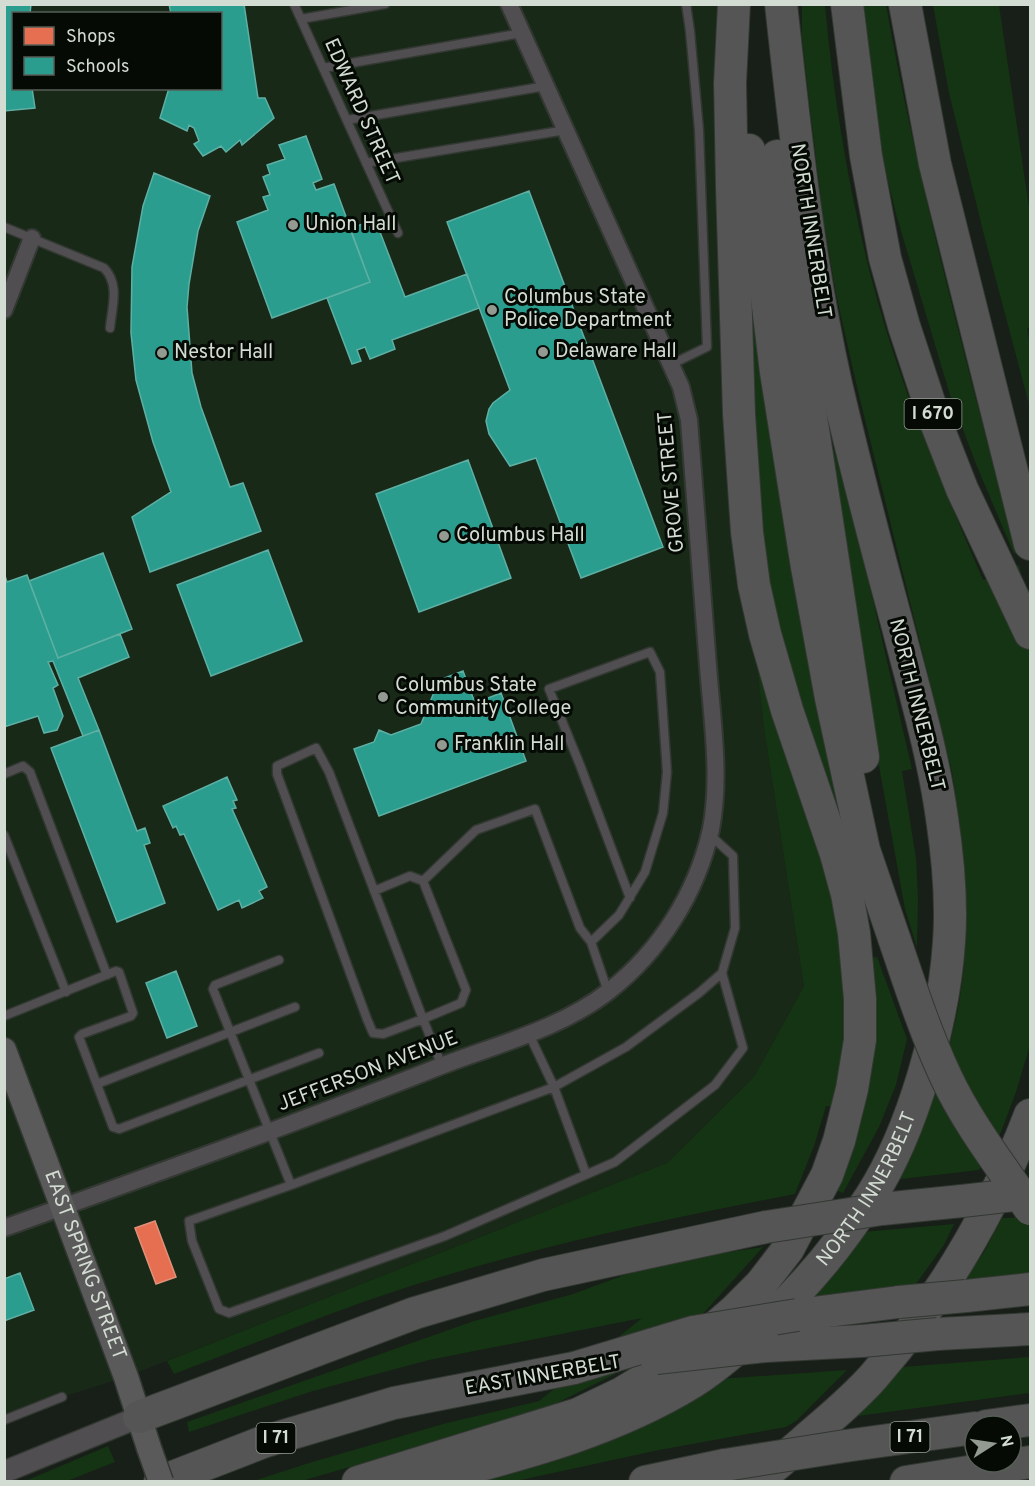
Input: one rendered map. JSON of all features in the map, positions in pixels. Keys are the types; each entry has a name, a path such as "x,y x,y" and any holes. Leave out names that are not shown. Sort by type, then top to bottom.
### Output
{"highway":[{"path":"736,4 743,96 776,372 805,555 831,698 864,850 919,1012 947,1078 980,1136 1029,1198"},
{"path":"358,1482 578,1414 622,1394 681,1357 761,1284 788,1249 827,1175 842,1131 860,1040 860,999 854,933 847,894 836,854 787,710 765,634 754,585 747,532 739,414 731,175 730,83 736,4"},
{"path":"779,4 774,119 782,197 805,377 849,651 870,807 894,938"},
{"name":"NORTH INNERBELT","path":"417,1482 519,1455 586,1432 639,1410 692,1382 735,1351 793,1298 830,1255 873,1194 899,1141 923,1078 942,999 950,941 944,831 930,749 878,553 836,381 816,279 779,4"},
{"name":"I 670","path":"846,4 866,156 885,258 904,326 935,420 962,489 1030,633"},
{"path":"906,4 935,164 1030,544"},
{"path":"989,383 1030,486"},
{"path":"758,1479 844,1407 874,1377 926,1310 970,1244 1011,1165 1030,1116"},
{"path":"139,1417 415,1313 543,1275 766,1227 882,1209 962,1201 1029,1198"},
{"path":"574,1368 693,1332 797,1315 1030,1289"},
{"name":"EAST INNERBELT","path":"161,1482 263,1442 394,1403 574,1368 766,1346 1030,1329"},
{"name":"I 71","path":"645,1482 725,1465 963,1430"},
{"path":"906,1482 1030,1462"}],"main road":[{"name":"EAST SPRING STREET","path":"4,1050 64,1207 161,1482"}],"street":[{"name":"GROVE STREET","path":"509,4 672,364 681,387 689,420 715,757 713,817 710,834 694,881"},
{"path":"4,310 32,238"},
{"name":"JEFFERSON AVENUE","path":"4,1228 270,1131 562,1020 608,992 648,955 667,931 694,881"},
{"path":"4,1472 139,1417"}],"lane":[{"name":"EDWARD STREET","path":"294,4 398,233"},
{"path":"301,19 385,4"},
{"path":"672,364 707,347 699,130 686,4"},
{"path":"323,68 522,33"},
{"path":"347,120 547,86"},
{"path":"366,163 566,130"},
{"path":"4,227 104,268 112,276 115,290 110,328"},
{"path":"591,942 619,915 630,898 645,872 663,813 667,772 660,672 650,652 549,689 630,898"},
{"path":"423,880 466,990 461,1003 423,1019 384,1034 374,1033 285,797 277,774 277,766 316,748 329,772 374,891 423,1019 441,1066"},
{"path":"4,774 23,766 30,772 107,975"},
{"path":"423,880 476,830 535,809 580,928 591,942 608,992"},
{"path":"710,834 733,855 735,928 722,973 743,1047 715,1085 615,1162 445,1236 388,1258 229,1314 219,1309 192,1241 189,1221 554,1087 626,1047 722,973"},
{"path":"4,835 66,992"},
{"path":"374,891 410,876 423,880"},
{"path":"279,960 215,985 213,989 291,1185"},
{"path":"4,1016 118,972 133,1013 131,1016 79,1037 113,1127 119,1129 319,1053"},
{"path":"97,1084 295,1007"},
{"path":"529,1034 554,1087 586,1174"},
{"path":"4,1420 62,1397"}],"shaded area":[{"name":"Columbus State Community College","path":"5,5 719,5 713,96 730,519 740,598 757,666 764,728 804,986 754,1077 667,1163 126,1377 62,1397 5,1420"}],"green space":[{"path":"802,5 825,5 842,140 862,240 881,313 920,429 983,580 1019,565 1030,612 1030,1045 1001,1132 979,1170 893,1180 935,1086 954,1027 964,964 966,900 964,868 952,772 836,294 823,217 808,91 802,38"},
{"path":"862,5 886,5 929,212 1016,553 1014,554 950,395 896,214 879,143"},
{"path":"933,5 999,5 1030,214 1030,327 1027,329 1030,345 1030,408 949,93"},
{"path":"750,286 851,858 779,651 753,474"},
{"path":"834,449 868,579 912,769 902,771 916,858 917,948 905,909 867,700 830,450"},
{"path":"757,666 812,827 837,917 848,1002 835,1107 826,1106 814,1146 795,1194 578,1240 471,1268 366,1301 174,1374 167,1361 667,1163 754,1077 804,986 764,728"},
{"path":"877,957 907,1039 896,1085 879,1127 843,1193 835,1190 871,958"},
{"path":"1030,1217 1030,1274 964,1280 983,1254 1002,1218"},
{"path":"954,1224 944,1245 916,1284 807,1299 862,1232"},
{"path":"763,1247 702,1315 623,1370 547,1408 486,1428 301,1481 253,1481 443,1424 539,1401 642,1318 429,1360 313,1391 189,1432 187,1422 474,1321 573,1294 657,1263"},
{"path":"1030,1357 1030,1393 858,1416 902,1367"},
{"path":"847,1370 796,1421 786,1427 659,1450 516,1481 475,1482 718,1379"},
{"path":"108,1446 115,1462 67,1481 25,1481"}],"building: Shops":[{"path":"155,1221 176,1277 156,1284 135,1228"}],"building: Schools":[{"path":"4,4 31,4 30,12 12,12 12,90 32,90 35,108 4,111"},
{"path":"169,4 244,4 258,98 265,98 274,118 242,145 240,140 226,152 221,146 203,156 194,144 199,141 194,128 189,125 187,131 160,118 168,90 222,90 222,12 171,12"},
{"name":"Union Hall","path":"306,136 322,179 313,183 316,190 334,184 370,282 272,318 237,222 268,210 263,197 270,195 263,177 270,174 267,165 285,159 279,145"},
{"name":"Nestor Hall","path":"154,173 210,196 198,231 189,284 187,307 192,373 201,407 230,487 243,483 261,531 150,572 132,517 171,492 153,442 136,380 131,333 132,267 143,206"},
{"name":"Delaware Hall","path":"529,191 663,547 581,578 536,458 510,466 489,434 486,421 489,409 510,390 447,222"},
{"path":"375,219 405,297 467,274 479,308 392,340 395,349 370,359 365,347 357,350 361,361 352,364 327,298 370,282 350,229"},
{"name":"Columbus Hall","path":"468,460 511,578 419,612 376,494"},
{"path":"268,550 302,641 211,676 177,585"},
{"path":"103,553 132,629 58,658 29,581"},
{"path":"4,573 7,582 27,575 58,658 120,634 129,657 78,678 99,730 83,736 53,661 48,662 58,685 53,688 63,716 57,730 44,733 38,716 4,727"},
{"name":"Franklin Hall","path":"463,671 475,703 501,693 526,761 379,816 354,749 374,742 379,730 391,735 421,724 439,680"},
{"path":"99,730 137,831 145,828 150,843 144,845 165,903 117,922 51,748"},
{"path":"227,777 237,800 233,801 236,808 232,809 267,887 259,891 263,898 242,908 239,900 218,910 184,834 180,835 176,826 173,828 163,806"},
{"path":"176,971 197,1026 167,1038 146,983"},
{"path":"20,1273 34,1310 4,1321 4,1279"}],"place":[{"name":"Union Hall","path":"293,225"},
{"name":"Columbus State Police Department","path":"492,310"},
{"name":"Delaware Hall","path":"543,352"},
{"name":"Nestor Hall","path":"162,353"},
{"name":"Columbus Hall","path":"444,536"},
{"name":"Columbus State Community College","path":"383,697"},
{"name":"Franklin Hall","path":"442,745"}]}
